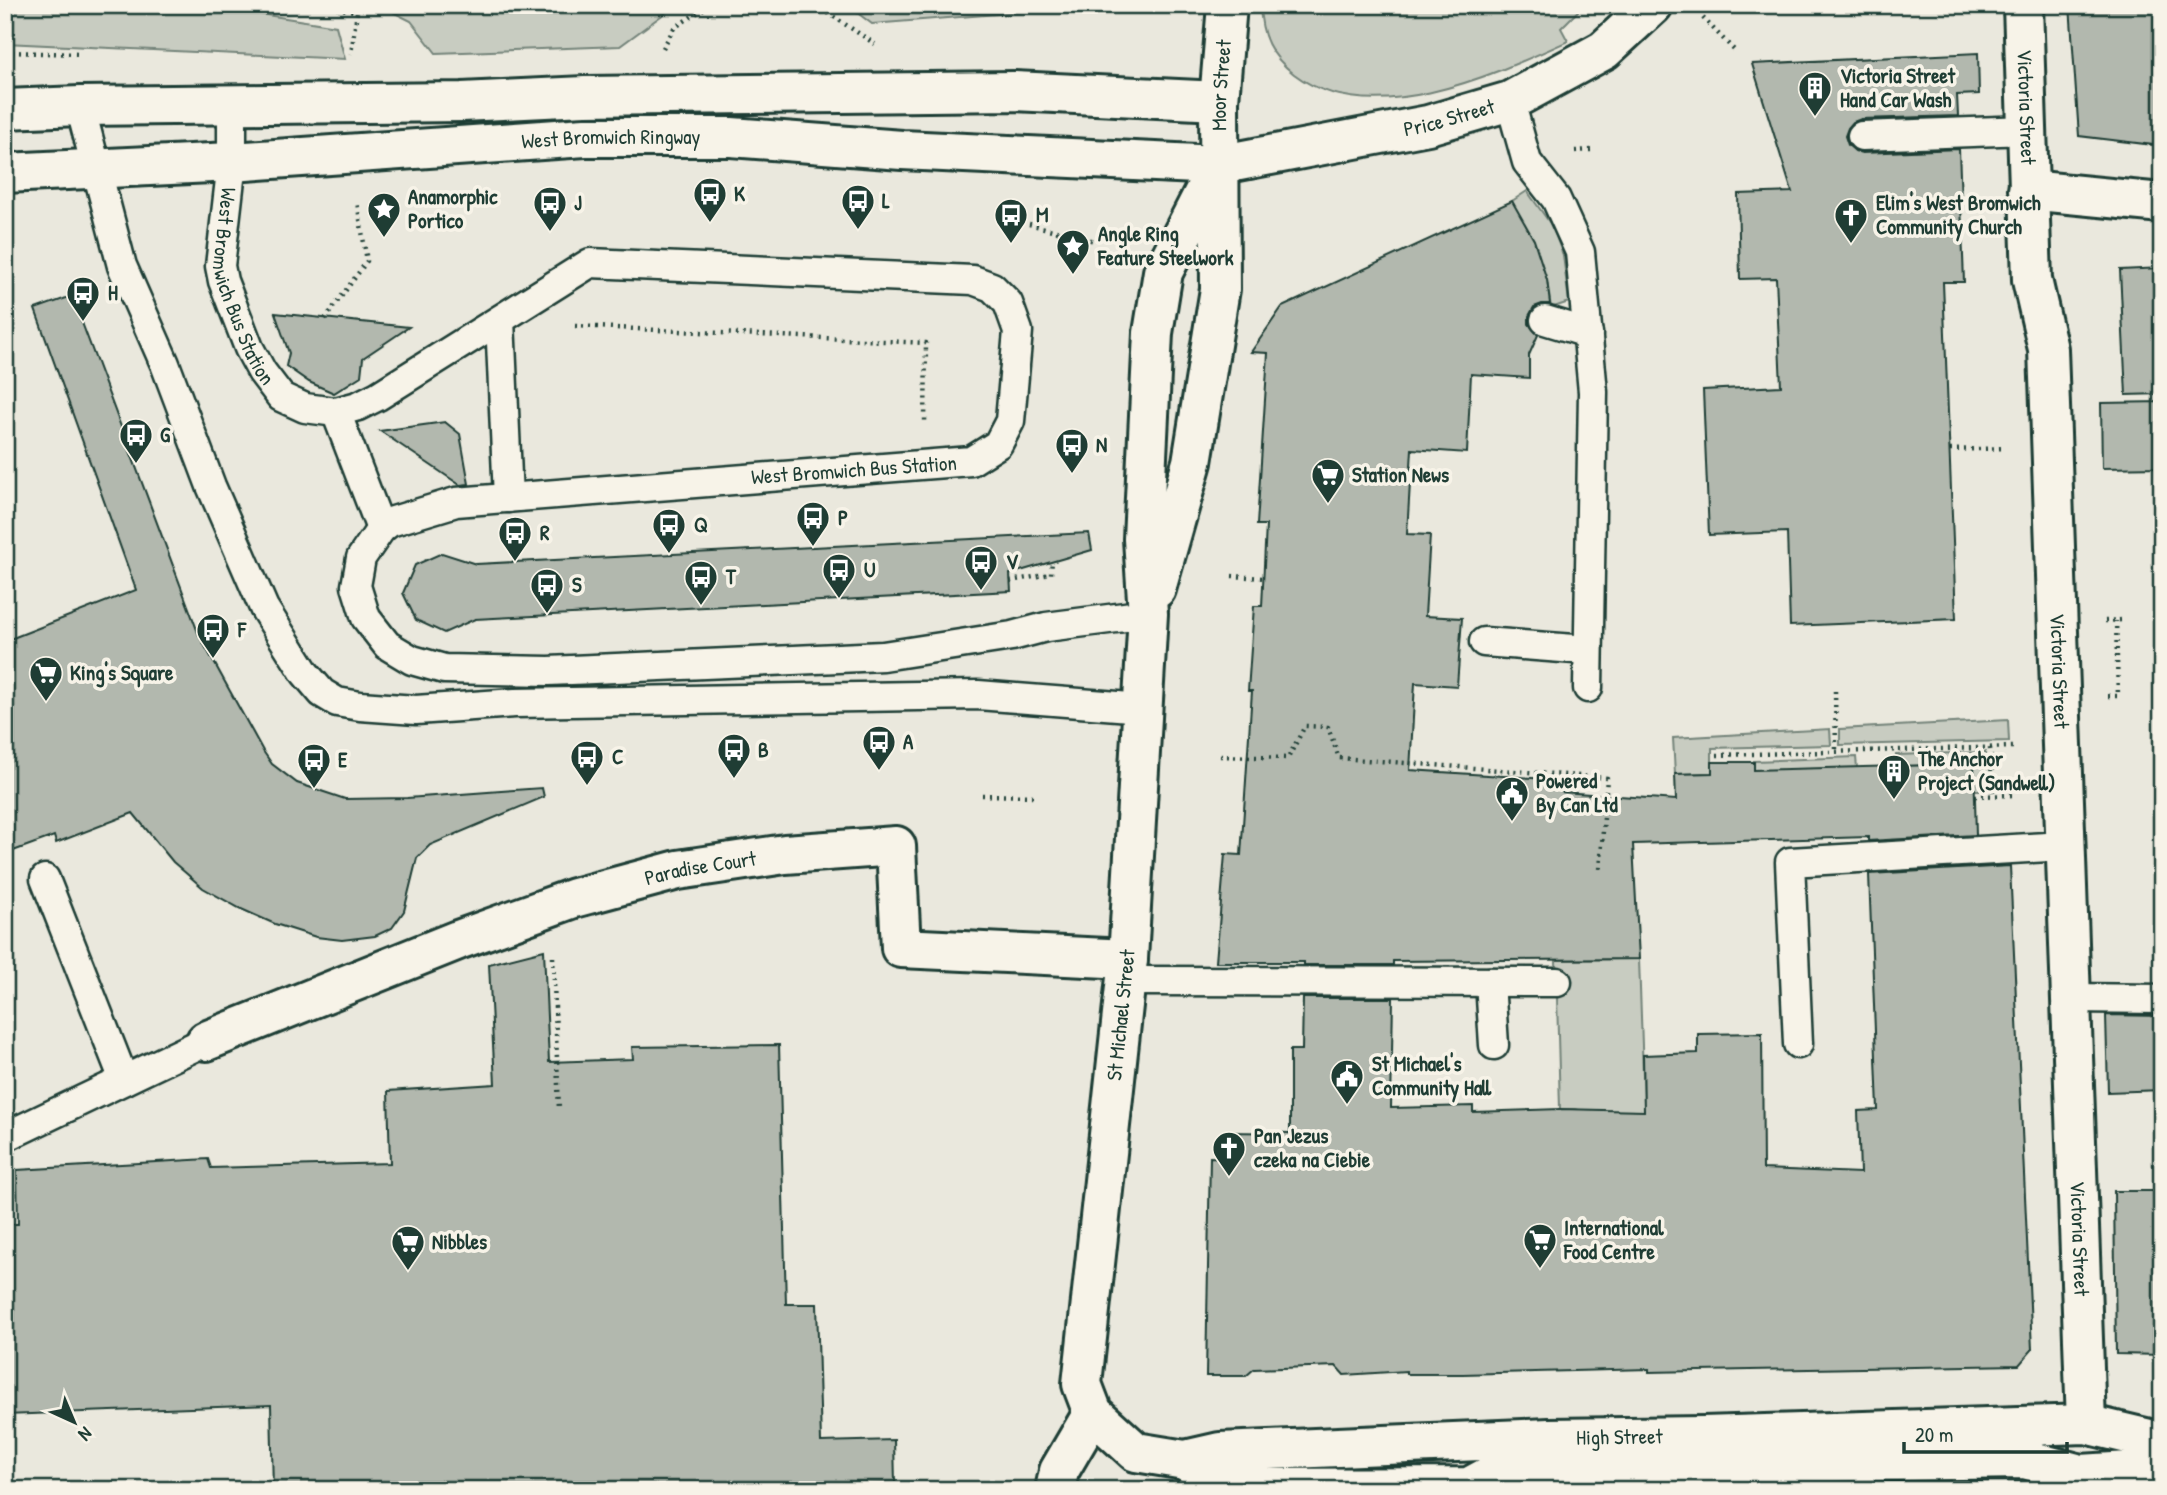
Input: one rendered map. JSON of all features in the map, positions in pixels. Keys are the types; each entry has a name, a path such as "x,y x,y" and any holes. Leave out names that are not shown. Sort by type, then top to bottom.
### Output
{"street":[{"name":"Moor Street","path":"1148,614 1192,462 1220,289 1219,101 1227,5"},
{"name":"Price Street","path":"1218,165 1428,125 1510,101 1604,50 1653,5"},
{"name":"Victoria Street","path":"2024,5 2032,280 2048,349 2085,1424"},
{"name":"West Bromwich Ringway","path":"5,109 1013,90 1219,101"},
{"name":"West Bromwich Ringway","path":"5,173 232,162 585,138 731,137 902,150 1218,165"},
{"path":"1148,614 1143,539 1153,333 1163,272 1218,165"},
{"path":"2028,190 2162,203"},
{"name":"St Michael Street","path":"1093,1413 1083,1384 1127,970 1148,614"},
{"name":"Paradise Court","path":"206,1041 445,945 574,898 678,870 785,854 896,845 901,948 1127,970"},
{"path":"1055,1490 1059,1471 1093,1413"},
{"name":"High Street","path":"1093,1413 1136,1452 1185,1460 1220,1451 1549,1438 1717,1436 2085,1424 2162,1442"},
{"path":"1185,1460 1227,1488 1469,1487 1493,1474 1515,1467 2024,1459 2081,1474 2162,1469"}],"lane":[{"path":"1510,101 1527,162 1556,199 1580,252 1593,392 1588,688"},
{"name":"West Bromwich Bus Station","path":"232,105 232,162 220,266 223,281 249,348 262,372 281,397 305,408 337,412 378,396 590,263 973,280 992,287 1008,303 1018,331 1010,421 998,444 971,461 456,502 390,522 381,529"},
{"path":"80,106 122,266 164,364 211,486 264,608 304,673 322,694 337,702 360,706 416,710 515,703 978,695 1143,708"},
{"path":"1863,136 2027,130"},
{"path":"500,320 508,498"},
{"path":"1545,320 1588,333"},
{"path":"337,412 381,529 361,558 356,586 366,618 387,645 412,660 444,669 549,671 883,656 1012,636 1046,627 1148,614"},
{"path":"1484,642 1588,650"},
{"path":"1798,1044 1790,862 2065,846"},
{"path":"45,879 124,1080"},
{"path":"1127,970 1557,982"},
{"path":"1490,982 1494,1045"},
{"path":"2070,998 2162,999"},
{"path":"5,1137 206,1041"}],"path":[{"path":"323,5 357,12 350,62"},
{"path":"659,56 674,28 709,5"},
{"path":"817,5 875,44"},
{"path":"1703,19 1736,52"},
{"path":"325,319 367,261 355,194"},
{"path":"1029,225 1095,241"},
{"path":"571,326 926,343 925,433"},
{"path":"1950,450 2006,447"},
{"path":"1010,580 1051,574 1052,560"},
{"path":"1233,576 1264,578"},
{"path":"2116,621 2123,620"},
{"path":"1835,691 1836,751"},
{"path":"1220,755 1288,758 1305,726 1328,727 1339,758 1607,778 1600,870"},
{"path":"1717,755 2021,747"},
{"path":"1990,748 1993,796"},
{"path":"982,795 1036,796"},
{"path":"1975,796 2022,795"},
{"path":"540,911 553,948 559,1110"}],"shaded area":[{"path":"5,5 204,5 336,26 345,59 5,43"},
{"path":"379,5 676,5 620,46 436,53 411,21"},
{"path":"847,5 1131,5 872,24"},
{"path":"1260,5 1584,5 1561,28 1568,41 1504,69 1431,92 1394,98 1358,98 1325,91 1286,67 1268,44 1262,26"},
{"path":"1527,191 1552,226 1563,255 1569,302 1551,308 1547,280 1512,201"},
{"path":"2008,720 2009,741 1840,745 1840,729"},
{"path":"1830,729 1831,745 1712,748 1712,773 1675,774 1673,738"},
{"path":"1985,752 1987,790 1975,790 1973,764 1897,766 1896,755"},
{"path":"1856,757 1857,768 1754,771 1754,761"},
{"path":"1639,959 1645,1132 1576,1109 1560,1109 1556,960"}],"building":[{"path":"2070,5 2162,5 2162,146 2079,136"},
{"path":"1978,53 1979,94 1957,95 1958,116 1861,119 1853,122 1845,136 1848,145 1862,153 1959,149 1964,282 1943,282 1956,619 1790,626 1787,532 1709,535 1703,390 1781,386 1776,278 1740,279 1738,194 1792,192 1752,64"},
{"path":"1512,201 1534,240 1547,280 1550,304 1534,307 1529,316 1529,324 1538,335 1529,355 1529,378 1471,374 1467,453 1412,449 1407,534 1430,535 1425,616 1462,618 1457,686 1415,683 1410,770 1563,780 1562,792 1676,800 1675,774 1712,773 1712,762 1754,762 1754,770 1974,764 1976,835 1868,841 1868,837 1633,844 1639,959 1393,961 1393,965 1216,962 1225,854 1241,855 1252,691 1248,691 1254,606 1262,606 1266,525 1257,525 1268,353 1251,352 1282,307"},
{"path":"2162,268 2162,394 2126,395 2120,270"},
{"path":"72,296 199,635 272,764 297,783 345,799 407,798 542,788 544,797 430,845 417,858 404,911 392,928 375,936 342,940 316,937 275,924 203,888 173,862 133,813 56,843 54,836 5,854 5,641 136,590 35,309"},
{"path":"275,313 409,327 363,358 361,376 334,393 309,382 286,366 289,353"},
{"path":"2162,402 2162,467 2102,468 2101,403"},
{"path":"445,422 460,434 469,484 460,485 380,431"},
{"path":"1089,533 1092,550 1010,574 1011,591 475,619 444,633 416,620 403,593 415,565 442,553 476,564"},
{"path":"2010,866 2032,1350 2019,1365 1463,1374 1406,1374 1406,1371 1344,1375 1336,1366 1254,1369 1246,1376 1206,1376 1210,1157 1228,1158 1228,1132 1290,1133 1290,1050 1302,1050 1303,998 1393,998 1391,1108 1473,1106 1473,1112 1560,1109 1644,1111 1643,1055 1698,1053 1698,1034 1762,1033 1763,1169 1860,1173 1858,1111 1878,1110 1869,874"},
{"path":"544,950 549,1062 633,1059 632,1047 779,1045 786,1304 817,1304 821,1442 894,1440 895,1484 741,1490 273,1490 271,1405 5,1415 5,1224 18,1224 17,1170 208,1159 211,1168 390,1163 388,1091 495,1084 489,964"},
{"path":"2106,1015 2162,1016 2162,1090 2108,1092"},
{"path":"2114,1191 2162,1191 2162,1355 2116,1354"}],"place":[{"name":"Victoria Street Hand Car Wash","path":"1815,118"},
{"name":"K","path":"710,224"},
{"name":"L","path":"858,231"},
{"name":"J","path":"550,233"},
{"name":"Anamorphic Portico","path":"384,239"},
{"name":"M","path":"1011,245"},
{"name":"Elim's West Bromwich Community Church","path":"1851,245"},
{"name":"Angle Ring Feature Steelwork","path":"1073,276"},
{"name":"H","path":"83,323"},
{"name":"G","path":"136,465"},
{"name":"N","path":"1072,475"},
{"name":"Station News","path":"1328,505"},
{"name":"P","path":"813,548"},
{"name":"Q","path":"669,555"},
{"name":"R","path":"515,563"},
{"name":"V","path":"981,592"},
{"name":"U","path":"839,600"},
{"name":"T","path":"701,607"},
{"name":"S","path":"547,615"},
{"name":"F","path":"213,660"},
{"name":"King's Square","path":"46,703"},
{"name":"A","path":"879,772"},
{"name":"B","path":"734,780"},
{"name":"C","path":"587,787"},
{"name":"E","path":"314,790"},
{"name":"The Anchor Project (Sandwell)","path":"1894,801"},
{"name":"Powered By Can Ltd","path":"1512,823"},
{"name":"St Michael's Community Hall","path":"1347,1106"},
{"name":"Pan Jezus czeka na Ciebie","path":"1229,1178"},
{"name":"International Food Centre","path":"1540,1270"},
{"name":"Nibbles","path":"408,1272"}]}
